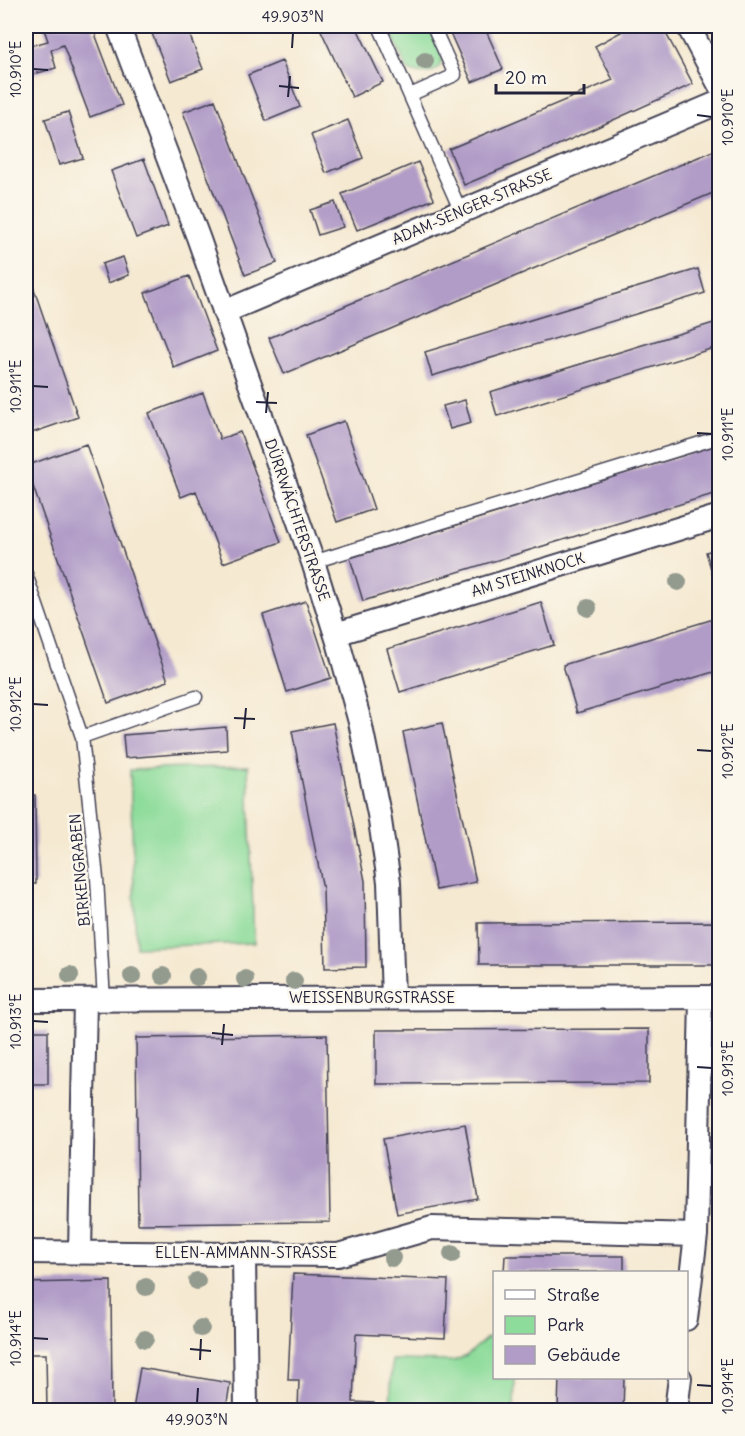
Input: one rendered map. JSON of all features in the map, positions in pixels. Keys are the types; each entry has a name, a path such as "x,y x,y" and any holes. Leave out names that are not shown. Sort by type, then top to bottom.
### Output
{"street":[{"name":"DÜRRWÄCHTERSTRASSE","path":"118,26 198,237 313,562 336,634 357,713 379,814 389,882 393,998"},
{"path":"688,26 720,86"},
{"name":"ADAM-SENGER-STRASSE","path":"224,312 720,102"},
{"name":"AM STEINKNOCK","path":"336,634 720,516"},
{"path":"688,1309 696,1235 710,997"},
{"name":"WEISSENBURGSTRASSE","path":"26,1000 710,997"},
{"path":"80,1252 94,1000"},
{"name":"ELLEN-AMMANN-STRASSE","path":"26,1252 338,1256 432,1228 696,1235"},
{"path":"244,1255 246,1410"},
{"path":"676,1410 680,1379"}],"lane":[{"path":"379,26 461,212"},
{"path":"410,95 455,75 434,26"},
{"path":"313,562 720,437"},
{"name":"BIRKENGRABEN","path":"26,574 82,736 97,878 94,1000"},
{"path":"82,736 196,697"}],"green space":[{"path":"388,26 430,26 442,53 440,66 436,70 424,73 407,69"},
{"path":"248,766 254,943 136,947 130,770"},
{"path":"487,1338 493,1338 493,1379 515,1379 514,1410 390,1410 392,1360 453,1361 466,1356"}],"building":[{"path":"43,26 92,26 122,105 90,117 63,45 51,50 56,68 30,75 26,47 48,41"},
{"path":"149,26 186,26 203,69 171,81"},
{"path":"319,26 356,26 383,82 352,97"},
{"path":"447,26 484,26 503,69 472,82"},
{"path":"618,26 662,26 693,84 464,185 449,149 613,80 595,46 621,32"},
{"path":"282,61 300,107 266,121 248,75"},
{"path":"215,100 277,263 245,275 183,112"},
{"path":"68,112 83,158 59,165 45,119"},
{"path":"348,120 363,158 326,173 311,135"},
{"path":"720,148 720,190 284,374 269,338"},
{"path":"144,159 168,226 136,238 111,171"},
{"path":"418,162 434,199 357,230 342,194"},
{"path":"335,202 343,227 318,235 310,210"},
{"path":"123,257 129,275 108,283 102,264"},
{"path":"26,266 78,417 26,435"},
{"path":"698,269 705,293 432,376 425,352"},
{"path":"189,276 217,351 174,368 145,293"},
{"path":"720,321 720,346 497,416 490,392"},
{"path":"203,393 220,439 240,432 281,542 223,563 196,491 181,497 149,413"},
{"path":"465,400 471,423 450,429 443,406"},
{"path":"344,421 374,509 337,522 306,435"},
{"path":"86,444 168,681 108,703 26,466"},
{"path":"720,444 720,492 363,601 350,558"},
{"path":"720,548 720,595 719,596 706,552"},
{"path":"306,601 331,678 287,692 263,615"},
{"path":"541,602 554,645 400,692 387,649"},
{"path":"720,617 720,670 577,713 563,665"},
{"path":"333,723 365,881 366,967 325,968 323,889 292,731"},
{"path":"442,723 476,882 436,890 403,732"},
{"path":"226,727 227,750 125,758 123,735"},
{"path":"26,740 30,754 31,795 35,795 36,884 26,884"},
{"path":"720,922 720,965 479,965 478,923"},
{"path":"649,1029 649,1083 376,1084 376,1030"},
{"path":"26,1031 48,1031 48,1084 26,1084"},
{"path":"327,1035 330,1222 138,1224 136,1038"},
{"path":"465,1124 478,1199 397,1214 383,1139"},
{"path":"505,1256 624,1256 624,1271 504,1271"},
{"path":"293,1274 448,1280 445,1338 356,1334 353,1402 374,1403 374,1410 298,1410 299,1380 288,1380"},
{"path":"111,1281 112,1410 47,1410 46,1354 26,1354 26,1283"},
{"path":"140,1368 230,1383 226,1410 133,1410"},
{"path":"559,1379 624,1379 623,1410 558,1410"}]}
